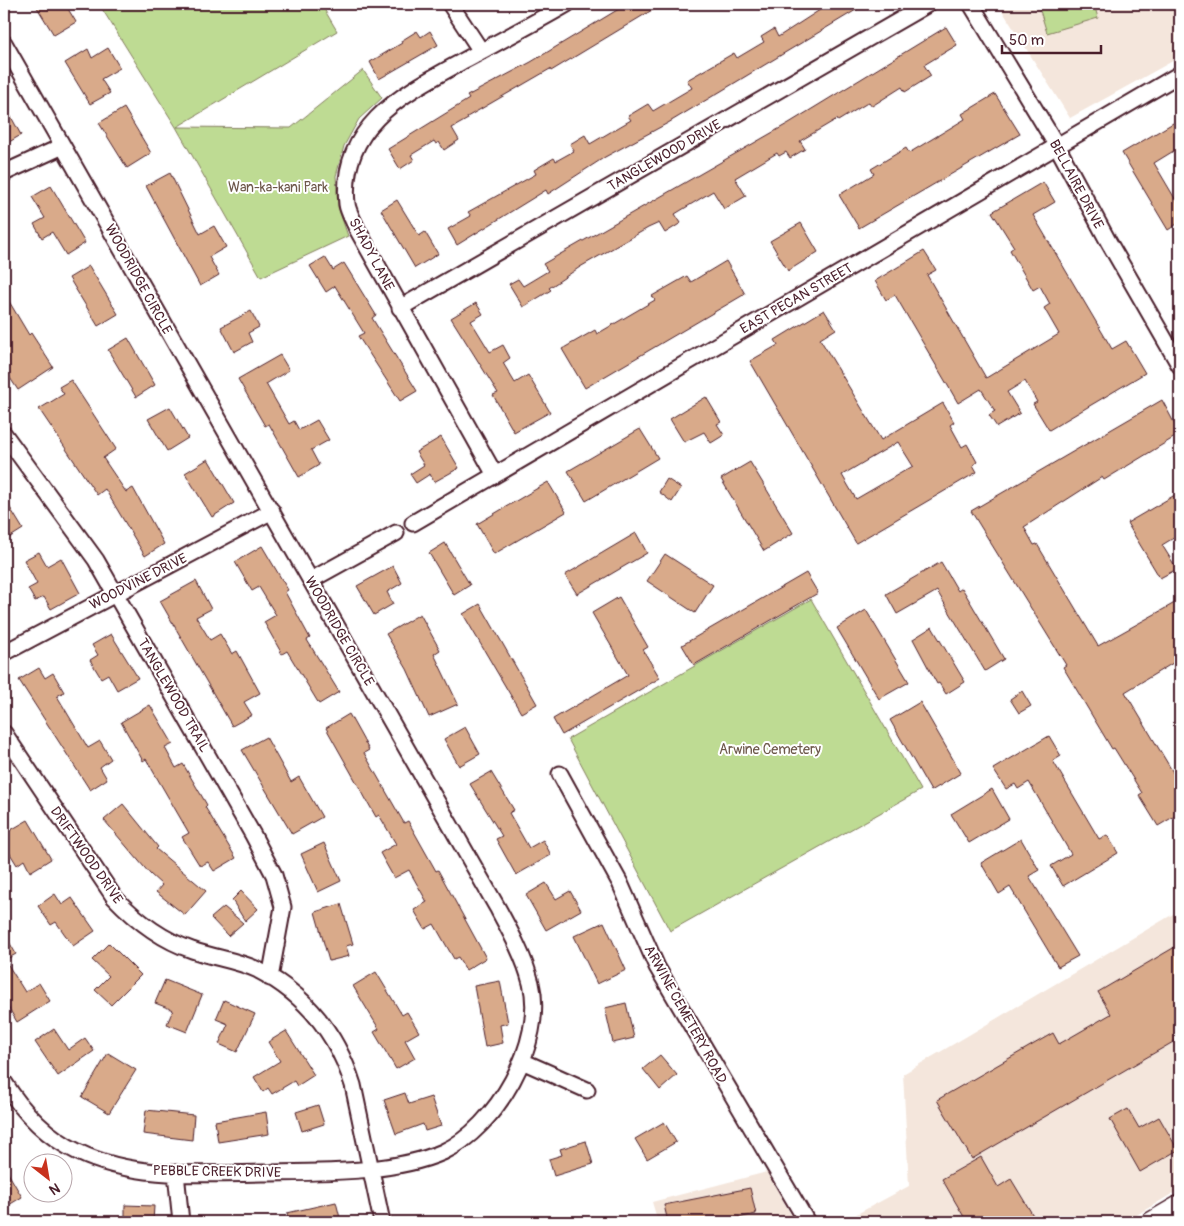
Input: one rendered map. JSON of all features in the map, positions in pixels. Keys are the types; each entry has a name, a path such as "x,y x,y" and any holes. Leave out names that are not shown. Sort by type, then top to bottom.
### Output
{"main road":[{"path":"1151,1222 1180,1205"}],"street":[{"path":"450,4 481,51"},
{"name":"SHADY LANE","path":"495,475 357,229 347,205 348,173 351,160 367,128 386,109 415,87 567,4"},
{"name":"TANGLEWOOD DRIVE","path":"400,308 928,4"},
{"name":"BELLAIRE DRIVE","path":"971,4 1057,146 1108,241 1180,366"},
{"name":"WOODRIDGE CIRCLE","path":"4,43 272,511 516,943 531,983 533,996 530,1033 522,1062 499,1104 471,1133 457,1144 442,1152 398,1164 371,1167"},
{"name":"EAST PECAN STREET","path":"413,523 1180,74"},
{"path":"4,174 63,146"},
{"name":"TANGLEWOOD TRAIL","path":"4,434 69,520 96,560 254,835 274,875 283,907 270,978"},
{"name":"WOODVINE DRIVE","path":"4,653 272,511"},
{"path":"311,580 396,532"},
{"name":"DRIFTWOOD DRIVE","path":"4,733 114,897 128,912 178,945 242,964 270,978 297,998 323,1022 347,1065 382,1222"},
{"name":"ARWINE CEMETERY ROAD","path":"560,774 620,883 657,967 807,1222"},
{"path":"522,1062 587,1090"},
{"name":"PEBBLE CREEK DRIVE","path":"4,1082 28,1115 59,1141 78,1152 116,1164 176,1173 324,1172 371,1167"},
{"path":"176,1173 181,1222"}],"shaded area":[{"path":"998,4 1180,4 1180,57 1070,118"},
{"path":"1180,910 1180,1189 1125,1222 842,1222 909,1186 903,1074"},
{"path":"767,1172 795,1222 658,1222 652,1202"}],"green space":[{"name":"Wan-ka-kani Park","path":"99,4 321,4 337,31 177,127 291,128 363,70 382,98 359,119 344,146 336,176 338,207 348,236 261,277 176,127"},
{"path":"1038,4 1094,4 1098,18 1047,33"},
{"name":"Arwine Cemetery","path":"811,599 921,790 670,931 568,739"}],"building":[{"path":"35,4 65,4 76,22 54,35"},
{"path":"627,4 662,4 551,71 550,69 467,117 468,119 452,128 459,140 444,150 439,142 436,144 434,141 411,155 414,160 400,169 388,149 469,99 467,96 531,62"},
{"path":"829,4 866,4 668,123 605,157 548,194 546,190 457,245 448,229 471,216 468,212 536,174 534,170 554,158 556,161 574,151 570,144 585,135 590,144 631,120 628,116 648,104 653,111 692,88 687,80 734,53 737,58 764,42 761,37 774,29 778,37"},
{"path":"946,27 957,45 924,65 931,76 905,92 902,87 872,106 869,102 838,121 837,119 800,141 805,149 790,158 786,152 779,156 777,153 735,178 746,196 724,209 713,191 675,214 681,223 665,233 659,223 648,228 580,267 549,288 551,290 523,307 509,284 518,279 523,286 548,271 543,264 789,123"},
{"path":"417,31 421,37 430,31 438,45 379,79 370,62 402,43 401,41"},
{"path":"108,48 120,68 101,79 110,93 90,104 65,63 88,49 92,58"},
{"path":"995,94 1020,134 859,228 839,195 874,174 871,169 906,148 909,153 965,119 962,114"},
{"path":"4,104 21,135 4,145"},
{"path":"124,108 151,153 127,168 99,123"},
{"path":"1180,119 1180,147 1154,163 1180,207 1180,222 1168,230 1122,153"},
{"path":"170,173 200,234 214,226 226,247 209,257 219,275 200,286 146,186"},
{"path":"1043,182 1055,202 1033,215 1112,349 1126,341 1145,373 1049,430 1033,404 1037,402 1025,381 1007,392 1020,413 997,427 989,415 995,411 981,389 958,403 895,295 886,300 875,281 924,251 936,270 927,275 986,378 1059,334 1044,308 1050,304 1040,286 1033,290 1010,250 1014,247 992,212"},
{"path":"51,186 85,243 66,255 52,232 42,238 34,224 45,218 32,197"},
{"path":"397,200 419,236 425,232 438,254 415,268 381,210"},
{"path":"801,223 818,252 788,271 770,241"},
{"path":"325,257 333,270 344,263 376,315 372,318 417,391 400,401 358,336 364,333 335,286 326,292 310,266"},
{"path":"726,261 745,294 585,388 562,349 595,330 597,334 655,300 652,296 687,276 691,282"},
{"path":"89,266 118,314 98,326 69,278"},
{"path":"4,293 29,335 31,333 53,367 18,390 4,369"},
{"path":"476,303 483,314 471,321 490,352 503,345 510,358 503,363 515,383 528,375 550,412 514,432 493,395 498,393 451,318"},
{"path":"824,310 836,329 820,339 881,440 943,403 954,422 950,425 962,447 967,444 977,462 973,465 977,472 856,543 750,361 778,345 775,340","holes":["898,442 913,466 856,499 842,475"]},
{"path":"251,311 259,327 248,333 252,342 234,352 221,327"},
{"path":"128,338 155,385 136,397 108,350"},
{"path":"280,355 289,370 266,384 289,424 294,421 299,430 317,420 329,440 311,450 319,465 299,477 269,424 265,426 238,379"},
{"path":"71,380 116,449 103,458 126,492 133,488 164,544 145,556 105,489 97,495 39,409 64,394 59,387"},
{"path":"706,397 721,422 717,424 724,435 711,443 704,432 684,442 670,419"},
{"path":"1162,400 1180,434 1104,480 1102,477 1024,527 1034,545 1037,544 1098,646 1180,600 1180,674 1173,663 1125,692 1174,774 1180,770 1180,813 1158,826 1139,795 1142,793 1114,748 1112,749 1063,667 1066,665 971,511"},
{"path":"170,407 188,438 167,451 148,419"},
{"path":"640,429 658,458 586,501 568,471"},
{"path":"441,437 459,468 434,482 430,474 416,483 410,474 424,465 416,452"},
{"path":"208,459 234,503 212,517 185,473"},
{"path":"750,462 793,533 764,551 721,479"},
{"path":"667,479 681,488 672,502 659,492"},
{"path":"548,482 566,512 494,554 477,524"},
{"path":"1180,492 1180,534 1162,545 1177,569 1160,578 1127,523"},
{"path":"4,498 23,529 4,541"},
{"path":"636,533 647,553 577,594 565,575"},
{"path":"445,543 470,585 454,595 429,553"},
{"path":"262,546 288,590 285,592 310,638 307,640 339,692 319,704 287,651 282,654 264,622 276,615 259,587 252,591 235,562"},
{"path":"39,552 47,566 61,558 80,593 51,609 44,597 35,601 28,589 37,584 24,560"},
{"path":"665,554 713,585 695,613 647,581"},
{"path":"941,562 958,591 962,588 1004,659 985,671 937,591 897,614 886,594"},
{"path":"393,566 402,583 387,592 393,604 374,615 357,586"},
{"path":"806,573 818,593 694,665 682,645"},
{"path":"196,581 211,609 196,617 210,640 220,634 232,654 237,651 260,693 244,702 252,715 232,726 160,601"},
{"path":"619,597 648,647 643,650 660,678 562,735 553,719 628,675 592,613"},
{"path":"480,604 537,704 521,713 463,614"},
{"path":"866,610 909,682 879,699 837,628"},
{"path":"420,614 440,650 434,654 458,704 429,717 407,669 386,634"},
{"path":"932,627 965,682 946,694 939,683 937,684 913,639"},
{"path":"111,634 138,678 117,690 108,674 101,678 90,660 98,655 92,645"},
{"path":"39,668 45,678 53,673 64,692 57,696 88,748 100,741 111,759 100,767 107,779 90,790 19,680"},
{"path":"1022,691 1031,706 1019,713 1010,699"},
{"path":"920,702 961,773 931,791 890,720"},
{"path":"150,705 173,744 165,748 176,768 183,764 207,805 205,807 236,858 214,871 208,862 200,866 182,837 189,833 146,759 143,761 121,722"},
{"path":"349,714 369,750 364,753 404,823 408,821 436,871 438,870 486,958 466,970 458,957 454,959 434,924 425,929 414,910 427,902 409,870 394,878 380,853 396,844 379,815 376,817 326,728"},
{"path":"465,727 480,754 459,766 444,739"},
{"path":"1049,736 1061,756 1053,761 1099,839 1107,835 1118,853 1063,886 1051,866 1071,854 1029,782 1018,789 1015,784 1006,789 993,769"},
{"path":"266,737 291,782 299,777 322,817 292,834 242,750"},
{"path":"491,772 514,810 509,813 529,848 543,840 551,855 516,875 496,839 502,836 470,784"},
{"path":"992,789 1009,819 969,843 951,814"},
{"path":"123,804 158,847 156,849 206,891 185,915 156,892 162,885 150,874 104,820"},
{"path":"28,820 51,859 30,872 24,860 17,865 9,852 4,855 4,834"},
{"path":"1021,839 1039,870 1029,876 1078,956 1058,967 1010,887 999,894 981,863"},
{"path":"324,843 341,881 318,892 301,854"},
{"path":"546,883 556,899 570,891 581,910 546,930 526,895"},
{"path":"241,891 258,909 245,921 232,900"},
{"path":"55,894 62,905 72,898 95,931 73,946 56,922 51,925 38,906"},
{"path":"341,904 353,944 346,946 349,956 329,961 315,912"},
{"path":"224,907 243,923 228,936 211,918"},
{"path":"604,922 626,970 597,984 574,936"},
{"path":"4,933 16,954 5,960 25,992 39,983 50,1001 17,1022 4,1000"},
{"path":"109,943 141,975 111,1005 95,990 109,976 92,960"},
{"path":"1180,944 1180,1038 972,1159 937,1100 1053,1033 1059,1044 1111,1014 1098,992"},
{"path":"376,972 402,1015 407,1012 419,1032 405,1040 415,1058 396,1069 374,1032 379,1029 353,986"},
{"path":"165,980 202,995 187,1032 167,1024 173,1010 155,1003"},
{"path":"500,981 508,1023 500,1025 503,1043 485,1047 474,986"},
{"path":"224,1000 255,1014 237,1052 219,1044 228,1024 216,1019"},
{"path":"626,1003 634,1038 613,1043 605,1008"},
{"path":"54,1029 68,1050 85,1038 94,1051 58,1076 35,1042"},
{"path":"286,1031 314,1075 297,1086 294,1081 272,1094 268,1088 263,1092 254,1077 280,1061 268,1042"},
{"path":"108,1053 136,1070 109,1113 82,1097"},
{"path":"660,1055 677,1075 660,1090 643,1069"},
{"path":"405,1093 409,1104 431,1097 441,1126 425,1131 423,1124 396,1134 384,1100"},
{"path":"318,1105 324,1124 302,1131 296,1112"},
{"path":"1128,1109 1139,1128 1159,1117 1178,1150 1140,1172 1110,1119"},
{"path":"146,1110 194,1115 192,1140 143,1134"},
{"path":"266,1112 269,1134 218,1142 215,1121"},
{"path":"664,1122 676,1142 647,1159 635,1139"},
{"path":"586,1141 593,1164 554,1176 549,1159 562,1155 560,1149"},
{"path":"981,1157 998,1187 1011,1179 1037,1222 967,1222 942,1179"},
{"path":"4,1166 22,1197 4,1208"},
{"path":"750,1188 756,1214 720,1222 668,1222 664,1205"},
{"path":"336,1202 341,1222 289,1222 287,1213"},
{"path":"125,1205 154,1206 153,1222 125,1222"}]}
